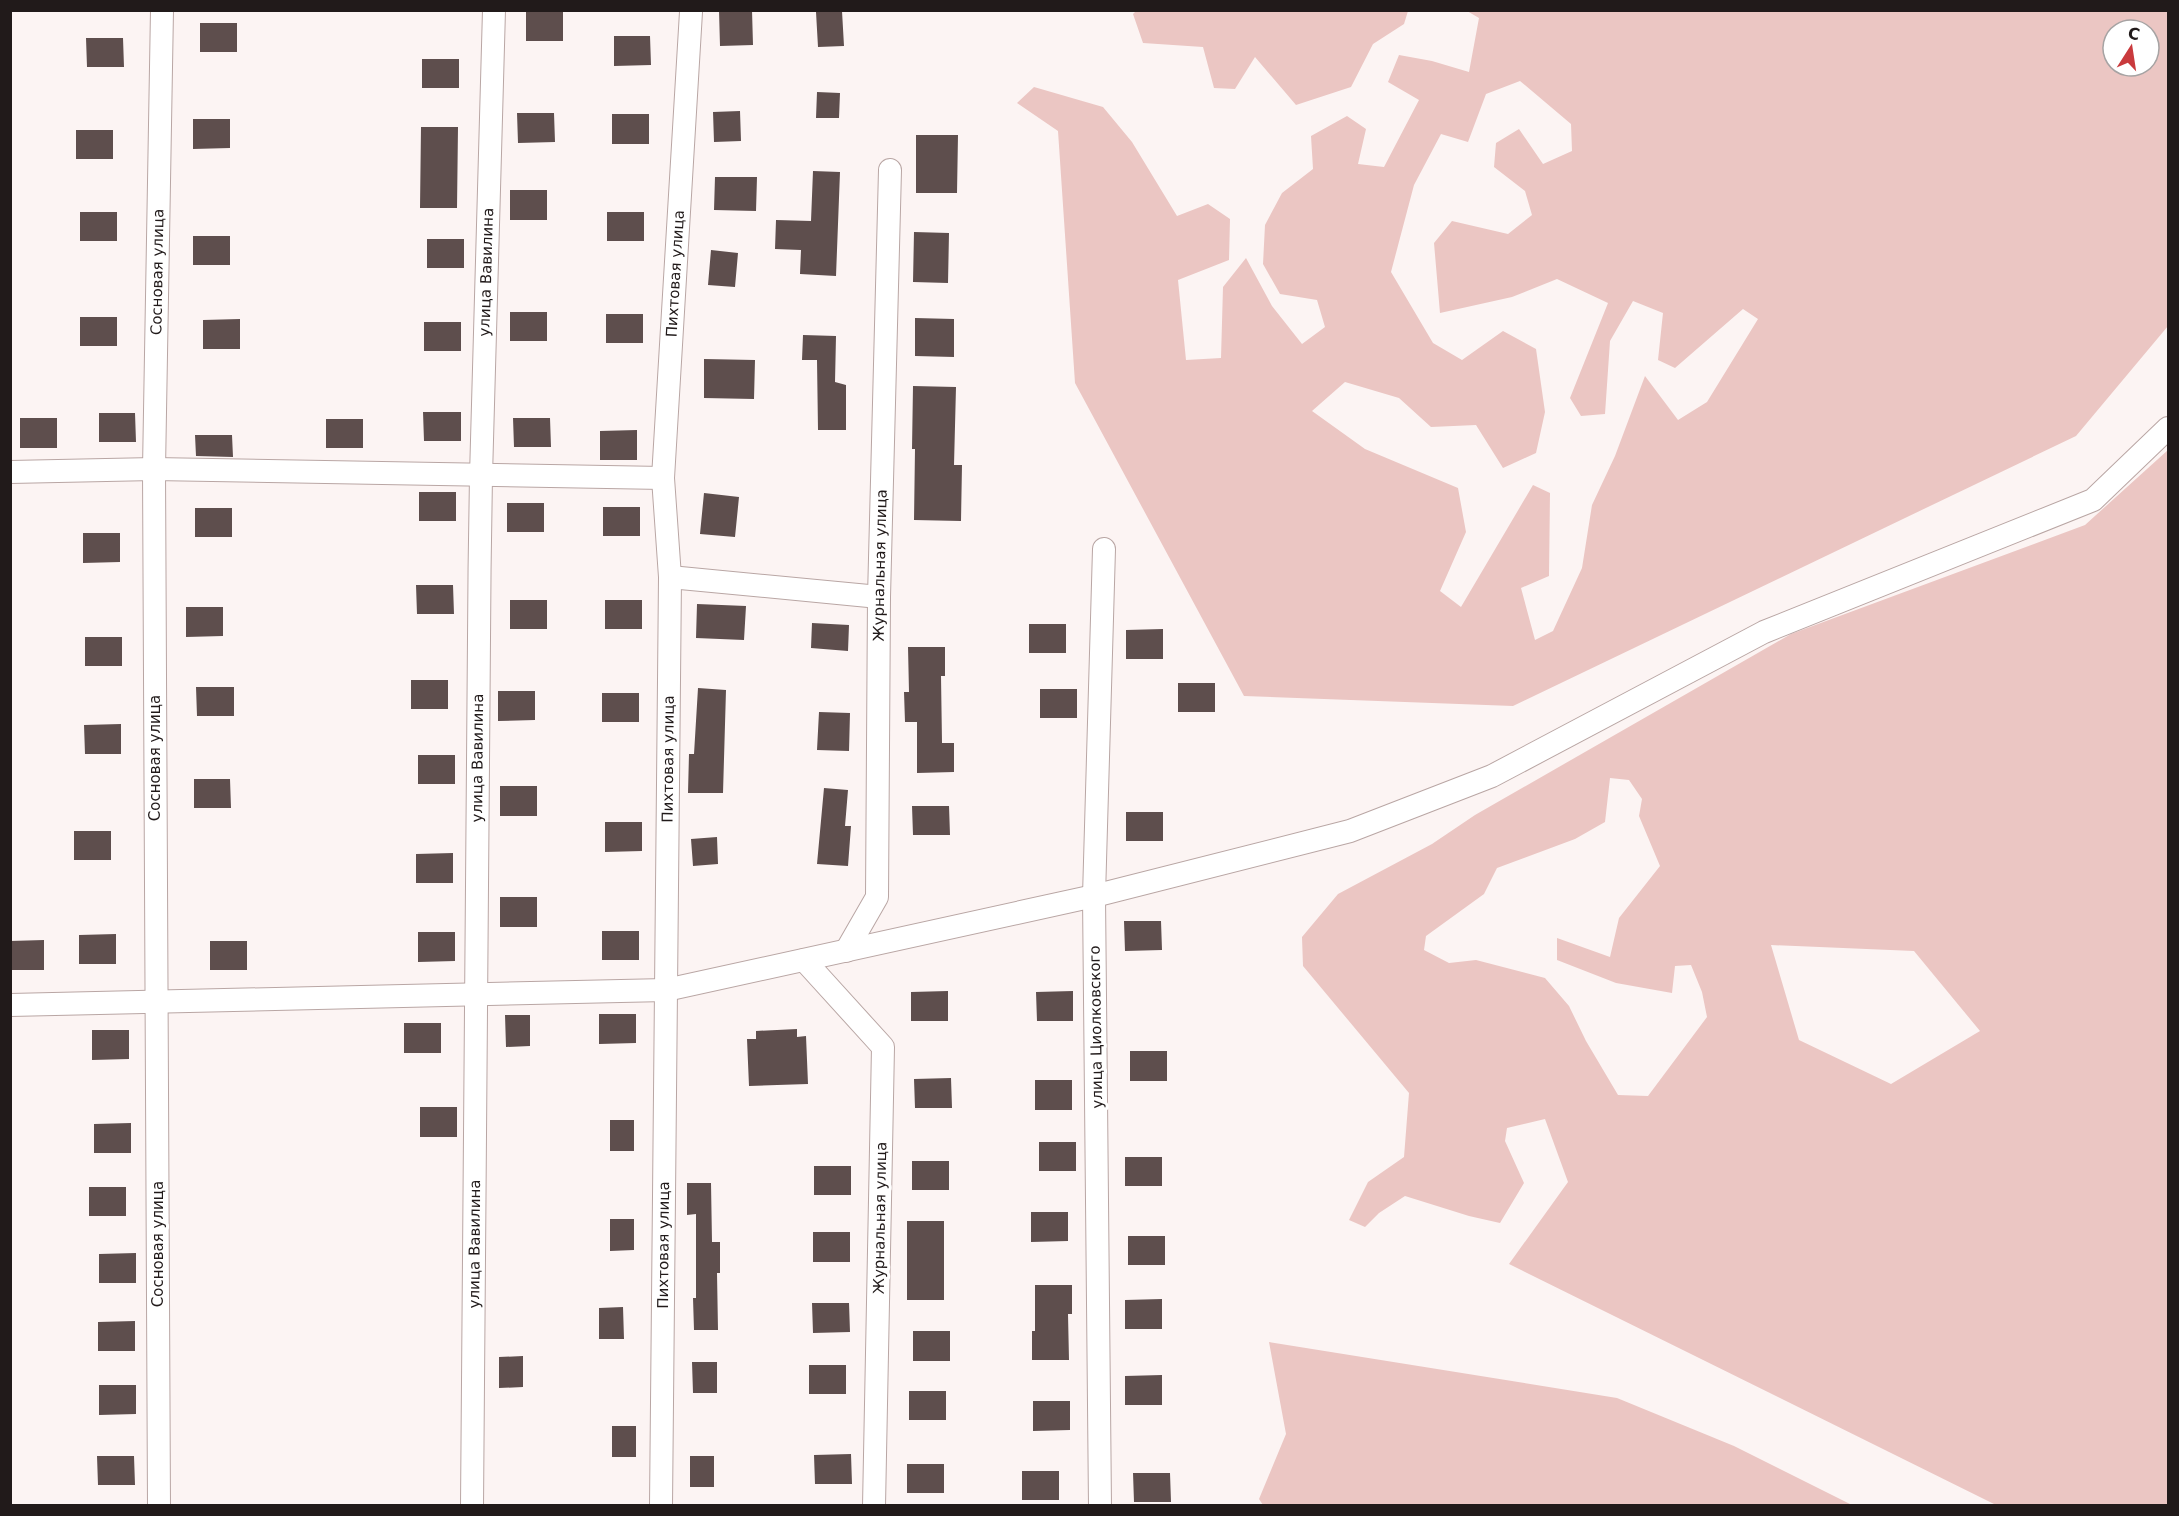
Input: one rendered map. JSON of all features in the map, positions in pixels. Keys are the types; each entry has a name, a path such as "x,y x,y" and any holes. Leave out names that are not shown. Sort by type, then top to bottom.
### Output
{"street":[{"name":"Сосновая улица","path":"159,1506 154,469 162,10"},
{"name":"улица Вавилина","path":"472,1506 481,474 495,10"},
{"name":"Пихтовая улица","path":"661,1506 670,577 663,478 691,12"},
{"name":"Журнальная улица","path":"846,951 877,897 879,597 890,170"},
{"path":"10,1005 666,990 1094,896 1350,831 1492,776 1764,632 2093,500 2169,428"},
{"path":"10,472 154,469 663,478"},
{"name":"улица Циолковского","path":"1100,1506 1094,896 1104,549"},
{"path":"670,577 879,597"},
{"name":"Журнальная улица","path":"804,960 883,1047 874,1506"}],"shaded area":[{"path":"1137,10 1408,11 1404,24 1373,44 1351,87 1296,105 1255,57 1235,89 1214,88 1203,47 1143,43 1133,14"},
{"path":"1467,11 2168,11 2168,326 2076,436 1513,706 1244,696 1075,383 1058,131 1017,103 1034,87 1103,107 1132,142 1177,216 1208,204 1230,219 1229,260 1178,280 1186,360 1221,358 1223,287 1246,258 1272,306 1302,344 1325,327 1317,300 1280,294 1263,264 1265,225 1282,193 1313,169 1311,136 1347,116 1366,129 1358,164 1384,167 1419,100 1388,82 1399,55 1432,61 1469,72 1479,18","holes":["1520,81 1571,124 1572,151 1543,164 1519,129 1496,143 1494,167 1525,191 1532,215 1508,234 1452,221 1434,243 1440,313 1512,297 1557,279 1608,303 1570,398 1581,416 1605,414 1610,341 1633,301 1663,313 1658,360 1675,368 1743,309 1758,319 1707,402 1678,420 1645,376 1615,456 1592,505 1582,568 1553,631 1535,640 1521,588 1549,576 1550,493 1533,485 1461,607 1440,591 1466,532 1458,488 1365,449 1312,411 1345,382 1399,398 1431,427 1476,425 1503,468 1536,453 1545,412 1536,349 1503,331 1462,360 1433,343 1391,272 1414,185 1441,134 1468,142 1486,94"]},
{"path":"2168,450 2168,1505 1996,1505 1509,1264 1568,1182 1545,1119 1507,1128 1505,1141 1524,1183 1500,1223 1405,1196 1379,1213 1365,1227 1349,1220 1368,1182 1404,1157 1409,1093 1303,966 1302,937 1338,894 1432,844 1475,815 1791,634 2085,525","holes":["1610,778 1629,780 1642,799 1639,816 1660,866 1619,918 1610,957 1557,938 1557,960 1616,983 1672,993 1675,966 1691,965 1702,992 1707,1017 1648,1096 1618,1095 1586,1041 1569,1006 1545,978 1476,960 1449,963 1424,950 1426,936 1484,894 1497,868 1575,839 1605,822","1771,945 1914,951 1980,1031 1891,1084 1799,1040"]},
{"path":"1269,1342 1617,1398 1734,1446 1852,1505 1263,1505 1259,1499 1286,1434"}],"building":[{"path":"719,10 752,10 753,45 720,46"},
{"path":"842,11 844,46 818,47 816,12"},
{"path":"526,12 563,12 563,41 526,41"},
{"path":"200,23 237,23 237,52 200,52"},
{"path":"614,36 650,36 651,65 614,66"},
{"path":"86,38 123,38 124,67 87,67"},
{"path":"422,59 459,59 459,88 422,88"},
{"path":"817,92 840,93 839,118 816,118"},
{"path":"740,111 741,141 714,142 713,112"},
{"path":"517,113 554,113 555,142 518,143"},
{"path":"612,114 649,114 649,144 612,144"},
{"path":"193,119 230,119 230,148 193,149"},
{"path":"421,127 458,127 457,208 420,208"},
{"path":"76,130 113,130 113,159 76,159"},
{"path":"916,135 958,135 957,193 916,193"},
{"path":"813,171 840,172 836,276 800,274 801,250 775,249 776,220 811,221"},
{"path":"715,177 757,177 756,211 714,210"},
{"path":"510,190 547,190 547,220 510,220"},
{"path":"80,212 117,212 117,241 80,241"},
{"path":"607,212 644,212 644,241 607,241"},
{"path":"914,232 949,233 948,283 913,282"},
{"path":"193,236 230,236 230,265 193,265"},
{"path":"427,239 464,239 464,268 427,268"},
{"path":"711,250 738,253 735,287 708,285"},
{"path":"510,312 547,312 547,341 510,341"},
{"path":"606,314 643,314 643,343 606,343"},
{"path":"80,317 117,317 117,346 80,346"},
{"path":"915,318 954,319 954,357 915,356"},
{"path":"240,319 240,349 203,349 203,320"},
{"path":"424,322 461,322 461,351 424,351"},
{"path":"803,335 836,336 835,382 846,385 846,430 818,430 817,360 802,360"},
{"path":"704,359 755,360 754,399 704,398"},
{"path":"913,386 956,387 954,465 962,465 961,521 914,520"},
{"path":"423,412 461,412 461,441 424,441"},
{"path":"99,413 135,413 136,442 99,442"},
{"path":"20,418 57,418 57,448 20,448"},
{"path":"513,418 550,418 551,447 514,447"},
{"path":"326,419 363,419 363,448 326,448"},
{"path":"637,430 637,460 600,460 600,431"},
{"path":"195,435 232,435 233,457 196,456"},
{"path":"419,492 456,492 456,521 419,521"},
{"path":"704,493 739,497 735,537 700,534"},
{"path":"507,503 544,503 544,532 507,532"},
{"path":"603,507 640,507 640,536 603,536"},
{"path":"195,508 232,508 232,537 195,537"},
{"path":"83,533 120,533 120,562 83,563"},
{"path":"416,585 453,585 454,614 417,614"},
{"path":"510,600 547,600 547,629 510,629"},
{"path":"605,600 642,600 642,629 605,629"},
{"path":"697,604 746,606 744,640 696,638"},
{"path":"186,607 223,607 223,636 186,637"},
{"path":"812,623 849,625 848,651 811,648"},
{"path":"1029,624 1066,624 1066,653 1029,653"},
{"path":"1163,629 1163,659 1126,659 1126,630"},
{"path":"85,637 122,637 122,666 85,666"},
{"path":"908,647 945,647 945,676 941,676 942,743 954,743 954,772 917,773 917,722 905,722 904,692 909,692"},
{"path":"411,680 448,680 448,709 411,709"},
{"path":"1178,683 1215,683 1215,712 1178,712"},
{"path":"196,687 234,687 234,716 197,716"},
{"path":"698,688 726,690 723,793 688,793 689,754 694,754"},
{"path":"1040,689 1077,689 1077,718 1040,718"},
{"path":"498,691 535,691 535,720 498,721"},
{"path":"602,693 639,693 639,722 602,722"},
{"path":"819,712 850,713 849,751 817,750"},
{"path":"121,724 121,754 85,754 84,725"},
{"path":"418,755 455,755 455,784 418,784"},
{"path":"194,779 230,779 231,808 194,808"},
{"path":"500,786 537,786 537,816 500,816"},
{"path":"824,788 848,790 845,826 851,826 848,866 817,864"},
{"path":"912,806 949,806 950,835 913,835"},
{"path":"1126,812 1163,812 1163,841 1126,841"},
{"path":"605,822 642,822 642,851 605,852"},
{"path":"74,831 111,831 111,860 74,860"},
{"path":"717,837 718,864 693,866 691,839"},
{"path":"453,853 453,883 416,883 416,854"},
{"path":"500,897 537,897 537,927 500,927"},
{"path":"1124,921 1161,921 1162,950 1125,951"},
{"path":"602,931 639,931 639,960 602,960"},
{"path":"418,932 455,932 455,961 418,962"},
{"path":"116,934 116,964 79,964 79,935"},
{"path":"44,940 44,970 10,970 10,941"},
{"path":"210,941 247,941 247,970 210,970"},
{"path":"948,991 948,1021 911,1021 911,992"},
{"path":"1073,991 1073,1021 1037,1021 1036,992"},
{"path":"599,1014 636,1014 636,1043 599,1044"},
{"path":"505,1015 530,1015 530,1046 506,1047"},
{"path":"404,1023 441,1023 441,1053 404,1053"},
{"path":"797,1029 797,1037 806,1036 808,1084 749,1086 747,1039 756,1039 756,1031"},
{"path":"92,1030 129,1030 129,1059 92,1060"},
{"path":"1130,1051 1167,1051 1167,1081 1130,1081"},
{"path":"951,1078 952,1108 915,1108 914,1079"},
{"path":"1035,1080 1072,1080 1072,1110 1035,1110"},
{"path":"420,1107 457,1107 457,1137 420,1137"},
{"path":"610,1120 634,1120 634,1151 610,1151"},
{"path":"131,1123 131,1153 94,1153 94,1124"},
{"path":"1039,1142 1076,1142 1076,1171 1039,1171"},
{"path":"1125,1157 1162,1157 1162,1186 1125,1186"},
{"path":"912,1161 949,1161 949,1190 912,1190"},
{"path":"814,1166 851,1166 851,1195 814,1195"},
{"path":"687,1183 711,1183 712,1242 720,1242 720,1273 717,1273 718,1330 694,1330 696,1214 687,1215"},
{"path":"89,1187 126,1187 126,1216 89,1216"},
{"path":"1031,1212 1068,1212 1068,1241 1031,1242"},
{"path":"610,1219 634,1219 634,1250 610,1251"},
{"path":"907,1221 944,1221 944,1300 907,1300"},
{"path":"813,1232 850,1232 850,1262 813,1262"},
{"path":"1128,1236 1165,1236 1165,1265 1128,1265"},
{"path":"136,1253 136,1283 99,1283 99,1254"},
{"path":"1035,1285 1072,1285 1072,1314 1068,1314 1069,1360 1032,1360 1032,1331 1035,1331"},
{"path":"1162,1299 1162,1329 1125,1329 1125,1300"},
{"path":"812,1303 849,1303 850,1332 813,1333"},
{"path":"623,1307 624,1339 599,1339 599,1308"},
{"path":"135,1321 135,1351 98,1351 98,1322"},
{"path":"913,1331 950,1331 950,1361 913,1361"},
{"path":"523,1356 523,1387 499,1388 499,1357"},
{"path":"692,1362 717,1362 717,1393 693,1393"},
{"path":"809,1365 846,1365 846,1394 809,1394"},
{"path":"1162,1375 1162,1405 1125,1405 1125,1376"},
{"path":"99,1385 136,1385 136,1414 99,1415"},
{"path":"909,1391 946,1391 946,1420 909,1420"},
{"path":"1033,1401 1070,1401 1070,1430 1033,1431"},
{"path":"612,1426 636,1426 636,1457 612,1457"},
{"path":"851,1454 852,1484 815,1484 814,1455"},
{"path":"97,1456 134,1456 135,1485 98,1485"},
{"path":"690,1456 714,1456 714,1487 690,1487"},
{"path":"907,1464 944,1464 944,1493 907,1493"},
{"path":"1022,1471 1059,1471 1059,1500 1022,1500"},
{"path":"1133,1473 1170,1473 1171,1502 1134,1502"}]}
